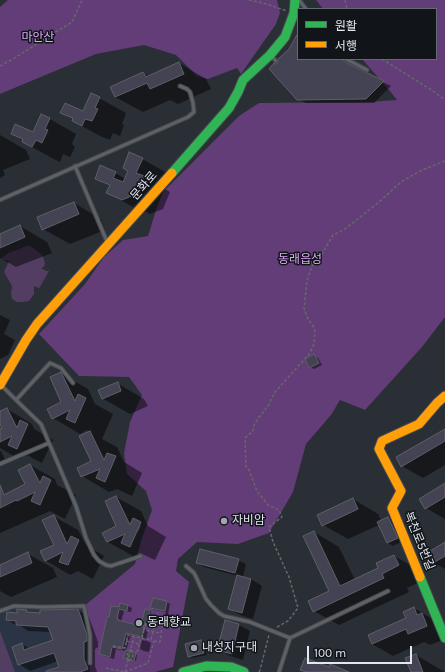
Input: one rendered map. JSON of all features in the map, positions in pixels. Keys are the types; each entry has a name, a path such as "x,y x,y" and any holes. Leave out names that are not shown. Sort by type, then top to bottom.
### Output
{"street":[{"name":"문화로","path":"0,384 37,324 229,108 238,92 242,80 273,58 285,37 294,13 295,0"},
{"name":"복천로5번길","path":"445,396 418,424 382,441 379,449 402,491 392,508 445,638"},
{"path":"184,672 206,666 215,666 231,667 244,672"}],"lane":[{"path":"299,0 305,8"},
{"path":"348,60 367,70"},
{"path":"0,200 188,117 194,112 193,103 190,92 180,86"},
{"path":"75,166 108,245"},
{"path":"16,400 50,363 61,368 73,383"},
{"path":"0,384 41,424 76,506 86,538 99,562 111,566 141,556"},
{"path":"0,464 49,443"},
{"path":"186,566 194,573 206,599 219,613 224,616 250,622 290,638"},
{"path":"279,672 290,638 388,591"},
{"path":"0,611 14,606 84,606 90,635 90,663"}],"path":[{"path":"0,66 72,22 82,0"},
{"path":"249,0 294,13"},
{"path":"384,60 445,100"},
{"path":"259,672 271,630 288,621 298,608 289,577 273,542 269,527 282,517 279,510 268,505 257,491 249,470 246,467 245,438 253,431 258,417 268,406 274,392 310,353 314,344 315,329 307,318 304,308 307,281 312,266 322,254 333,235 345,228 378,203 401,182 420,171 445,161"},
{"path":"151,640 153,628 155,628 157,623 155,620 157,613"},
{"path":"113,646 125,648 127,635 134,637 141,638 160,642 163,624 155,620 146,621 144,630 141,638 139,644 137,652"},
{"path":"144,630 161,633"},
{"path":"125,672 128,662 133,656 132,648 134,637"},
{"path":"126,641 139,644"},
{"path":"106,668 125,672 148,663 154,641"},
{"path":"128,662 127,654 132,648"}],"shaded area":[{"path":"26,246 30,246 41,254 45,263 44,267 41,268 49,271 39,288 34,286 34,294 29,301 17,302 12,299 12,286 4,272 9,261 1,259 8,253"},
{"path":"14,606 84,606 90,635 90,672 0,672 0,611"},
{"path":"0,631 15,672 0,672"}],"green space":[{"name":"마안산","path":"8,0 277,0 280,13 276,24 241,74 237,68 208,79 197,76 176,55 144,45 96,54 0,94 0,7"},
{"name":"동래읍성","path":"316,0 445,0 445,317 422,347 365,410 340,400 331,415 306,444 293,492 269,533 238,544 197,542 178,559 176,571 189,582 173,667 155,672 90,672 90,635 84,606 135,564 152,510 146,491 127,474 124,453 130,422 142,395 129,377 79,376 39,334 85,284 104,257 123,240 148,236 163,192 239,116 259,103 368,102 397,100 363,60 437,60 437,8 322,8"}],"building":[{"path":"297,35 297,60 342,60 384,81 366,99 297,100 269,69 274,63 278,63 278,59 289,49"},
{"path":"179,62 184,74 150,89 147,83 115,97 110,87 143,72 146,77"},
{"path":"91,93 100,97 95,108 98,109 92,121 85,119 82,126 72,121 73,118 60,113 65,103 83,111"},
{"path":"41,114 50,118 45,129 48,130 42,143 36,140 32,147 22,142 23,139 11,134 15,124 33,132"},
{"path":"129,152 143,158 136,173 144,176 136,194 122,200 106,193 110,185 95,179 100,165 116,172 113,178 123,182 128,171 123,168"},
{"path":"74,202 79,214 42,230 37,217"},
{"path":"20,225 25,237 0,248 0,234"},
{"path":"314,354 319,363 309,368 305,359"},
{"path":"61,372 75,401 78,394 86,398 75,423 66,419 70,410 52,419 47,409 61,402 50,377"},
{"path":"118,382 121,391 102,399 98,390"},
{"path":"7,408 17,428 20,420 28,424 17,449 8,445 12,436 0,442 0,429 2,428 0,424 0,411"},
{"path":"445,429 445,441 401,467 396,457"},
{"path":"90,431 104,460 107,453 116,456 105,482 96,478 100,469 81,477 77,468 91,461 79,436"},
{"path":"30,464 40,483 43,476 51,480 40,505 31,501 35,492 0,508 0,485 4,495 25,484 18,470"},
{"path":"445,483 445,497 425,509 419,499"},
{"path":"116,496 130,525 133,518 141,522 130,547 121,543 125,534 107,542 102,533 116,526 105,501"},
{"path":"353,498 358,509 322,526 317,515"},
{"path":"54,515 67,544 71,536 79,540 68,565 59,562 63,552 45,561 40,551 54,545 42,520"},
{"path":"388,517 398,538 387,543 377,522"},
{"path":"314,531 340,586 378,568 376,563 394,555 399,565 382,574 384,578 313,612 308,601 329,591 303,536"},
{"path":"445,542 445,556 433,563 427,553"},
{"path":"200,549 239,559 235,573 196,563"},
{"path":"28,552 32,563 0,577 0,565"},
{"path":"237,575 251,579 242,613 228,609"},
{"path":"153,598 167,601 165,611 150,608"},
{"path":"120,603 128,605 127,611 119,609 117,619 144,627 142,637 126,633 122,649 112,647 110,657 99,654 107,617 109,617 111,606 119,607"},
{"path":"414,607 417,615 422,613 427,626 408,634 406,629 372,644 368,635 406,618 403,612"},
{"path":"17,609 27,610 26,612 40,613 40,610 78,609 87,635 87,641 84,642 84,659 88,669 80,672 46,672 59,667 54,653 18,665 12,647 22,643 24,650 53,640 48,627 16,625 16,621 6,620 7,612 17,613"},
{"path":"145,609 150,610 146,626 141,625"},
{"path":"225,620 239,624 232,654 217,650"},
{"name":"내성지구대","path":"201,640 204,653 188,657 185,644"},
{"path":"126,650 136,653 134,661 123,658"},
{"path":"416,654 423,672 411,672 405,658"},
{"path":"305,658 329,667 330,664 349,672 306,672 300,670"}],"traffic: fast":[{"path":"172,173 229,108 243,80 270,55 285,37 294,13 295,0"},
{"path":"420,577 445,638"},
{"path":"183,672 206,666 231,667 244,672"}],"traffic: slow":[{"path":"0,385 37,324 172,173"},
{"path":"420,577 392,508 401,491 379,449 382,441 419,424 445,396"}],"place":[{"name":"자비암","path":"224,521"},
{"name":"동래향교","path":"139,623"},
{"name":"내성지구대","path":"194,648"}]}
